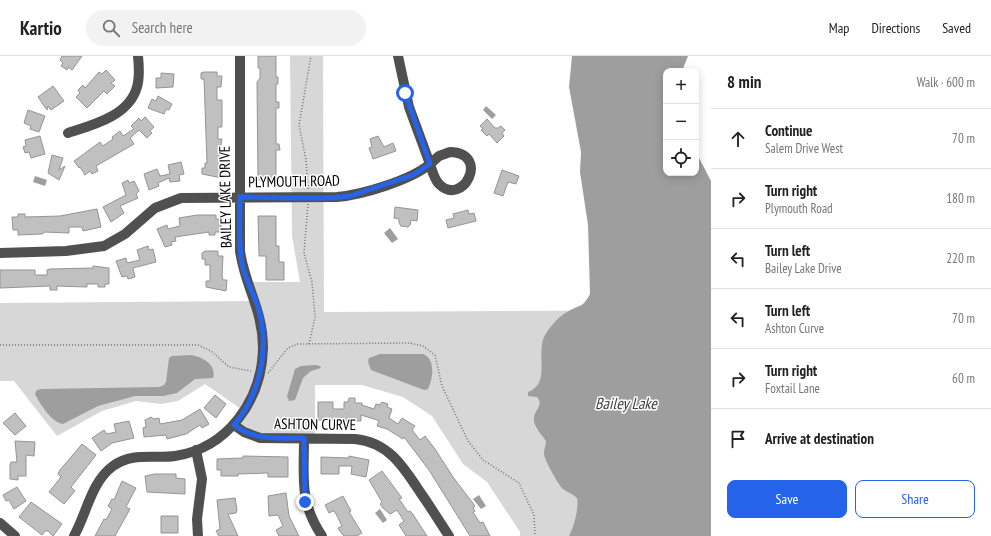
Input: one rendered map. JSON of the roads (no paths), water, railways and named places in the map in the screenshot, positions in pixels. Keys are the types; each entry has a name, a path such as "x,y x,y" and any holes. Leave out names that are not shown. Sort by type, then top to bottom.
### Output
{"street":[{"path":"68,133 103,120 128,104 137,86 138,56"},
{"name":"BAILEY LAKE DRIVE","path":"74,536 84,517 97,483 106,471 115,464 136,456 169,456 196,450 216,440 234,425 244,411 254,391 261,366 263,348 260,318 241,258 240,56"},
{"name":"PLYMOUTH ROAD","path":"0,252 53,252 98,247 121,237 150,212 169,202 193,197 330,198 350,196 413,175 430,164 409,107 398,56"},
{"name":"ASHTON CURVE","path":"234,425 244,432 260,438 360,439 372,442 388,451 405,469 449,536"},
{"path":"304,438 306,505 312,522 322,536"},
{"path":"196,450 202,479 197,519 198,536"},
{"path":"0,523 15,536"}],"water":[{"name":"Bailey Lake","path":"572,56 688,56 683,68 663,68 663,176 699,176 699,158 711,181 711,536 569,536 576,517 577,498 563,489 558,483 544,456 546,441 537,429 534,421 535,414 540,403 537,397 528,396 528,392 535,388 541,376 541,352 544,337 557,320 567,312 583,304 590,294 588,225 580,172 581,152 569,87"},
{"path":"486,106 496,115 492,119 483,110"},
{"path":"35,176 47,180 45,186 33,182"},
{"path":"390,228 398,239 392,243 384,233"},
{"path":"380,354 423,354 430,360 432,365 432,375 428,389 424,390 371,370 368,362 369,358"},
{"path":"191,355 204,359 211,365 214,373 213,378 195,379 177,393 163,396 135,396 98,406 63,424 51,417 43,408 35,394 37,390 41,389 159,387 164,385 166,382 169,358 172,356"},
{"path":"301,366 320,366 321,368 311,371 303,378 295,400 289,401 287,396 295,369"},
{"path":"479,495 486,506 481,509 473,499"},
{"path":"380,509 387,520 383,523 375,513"}]}
